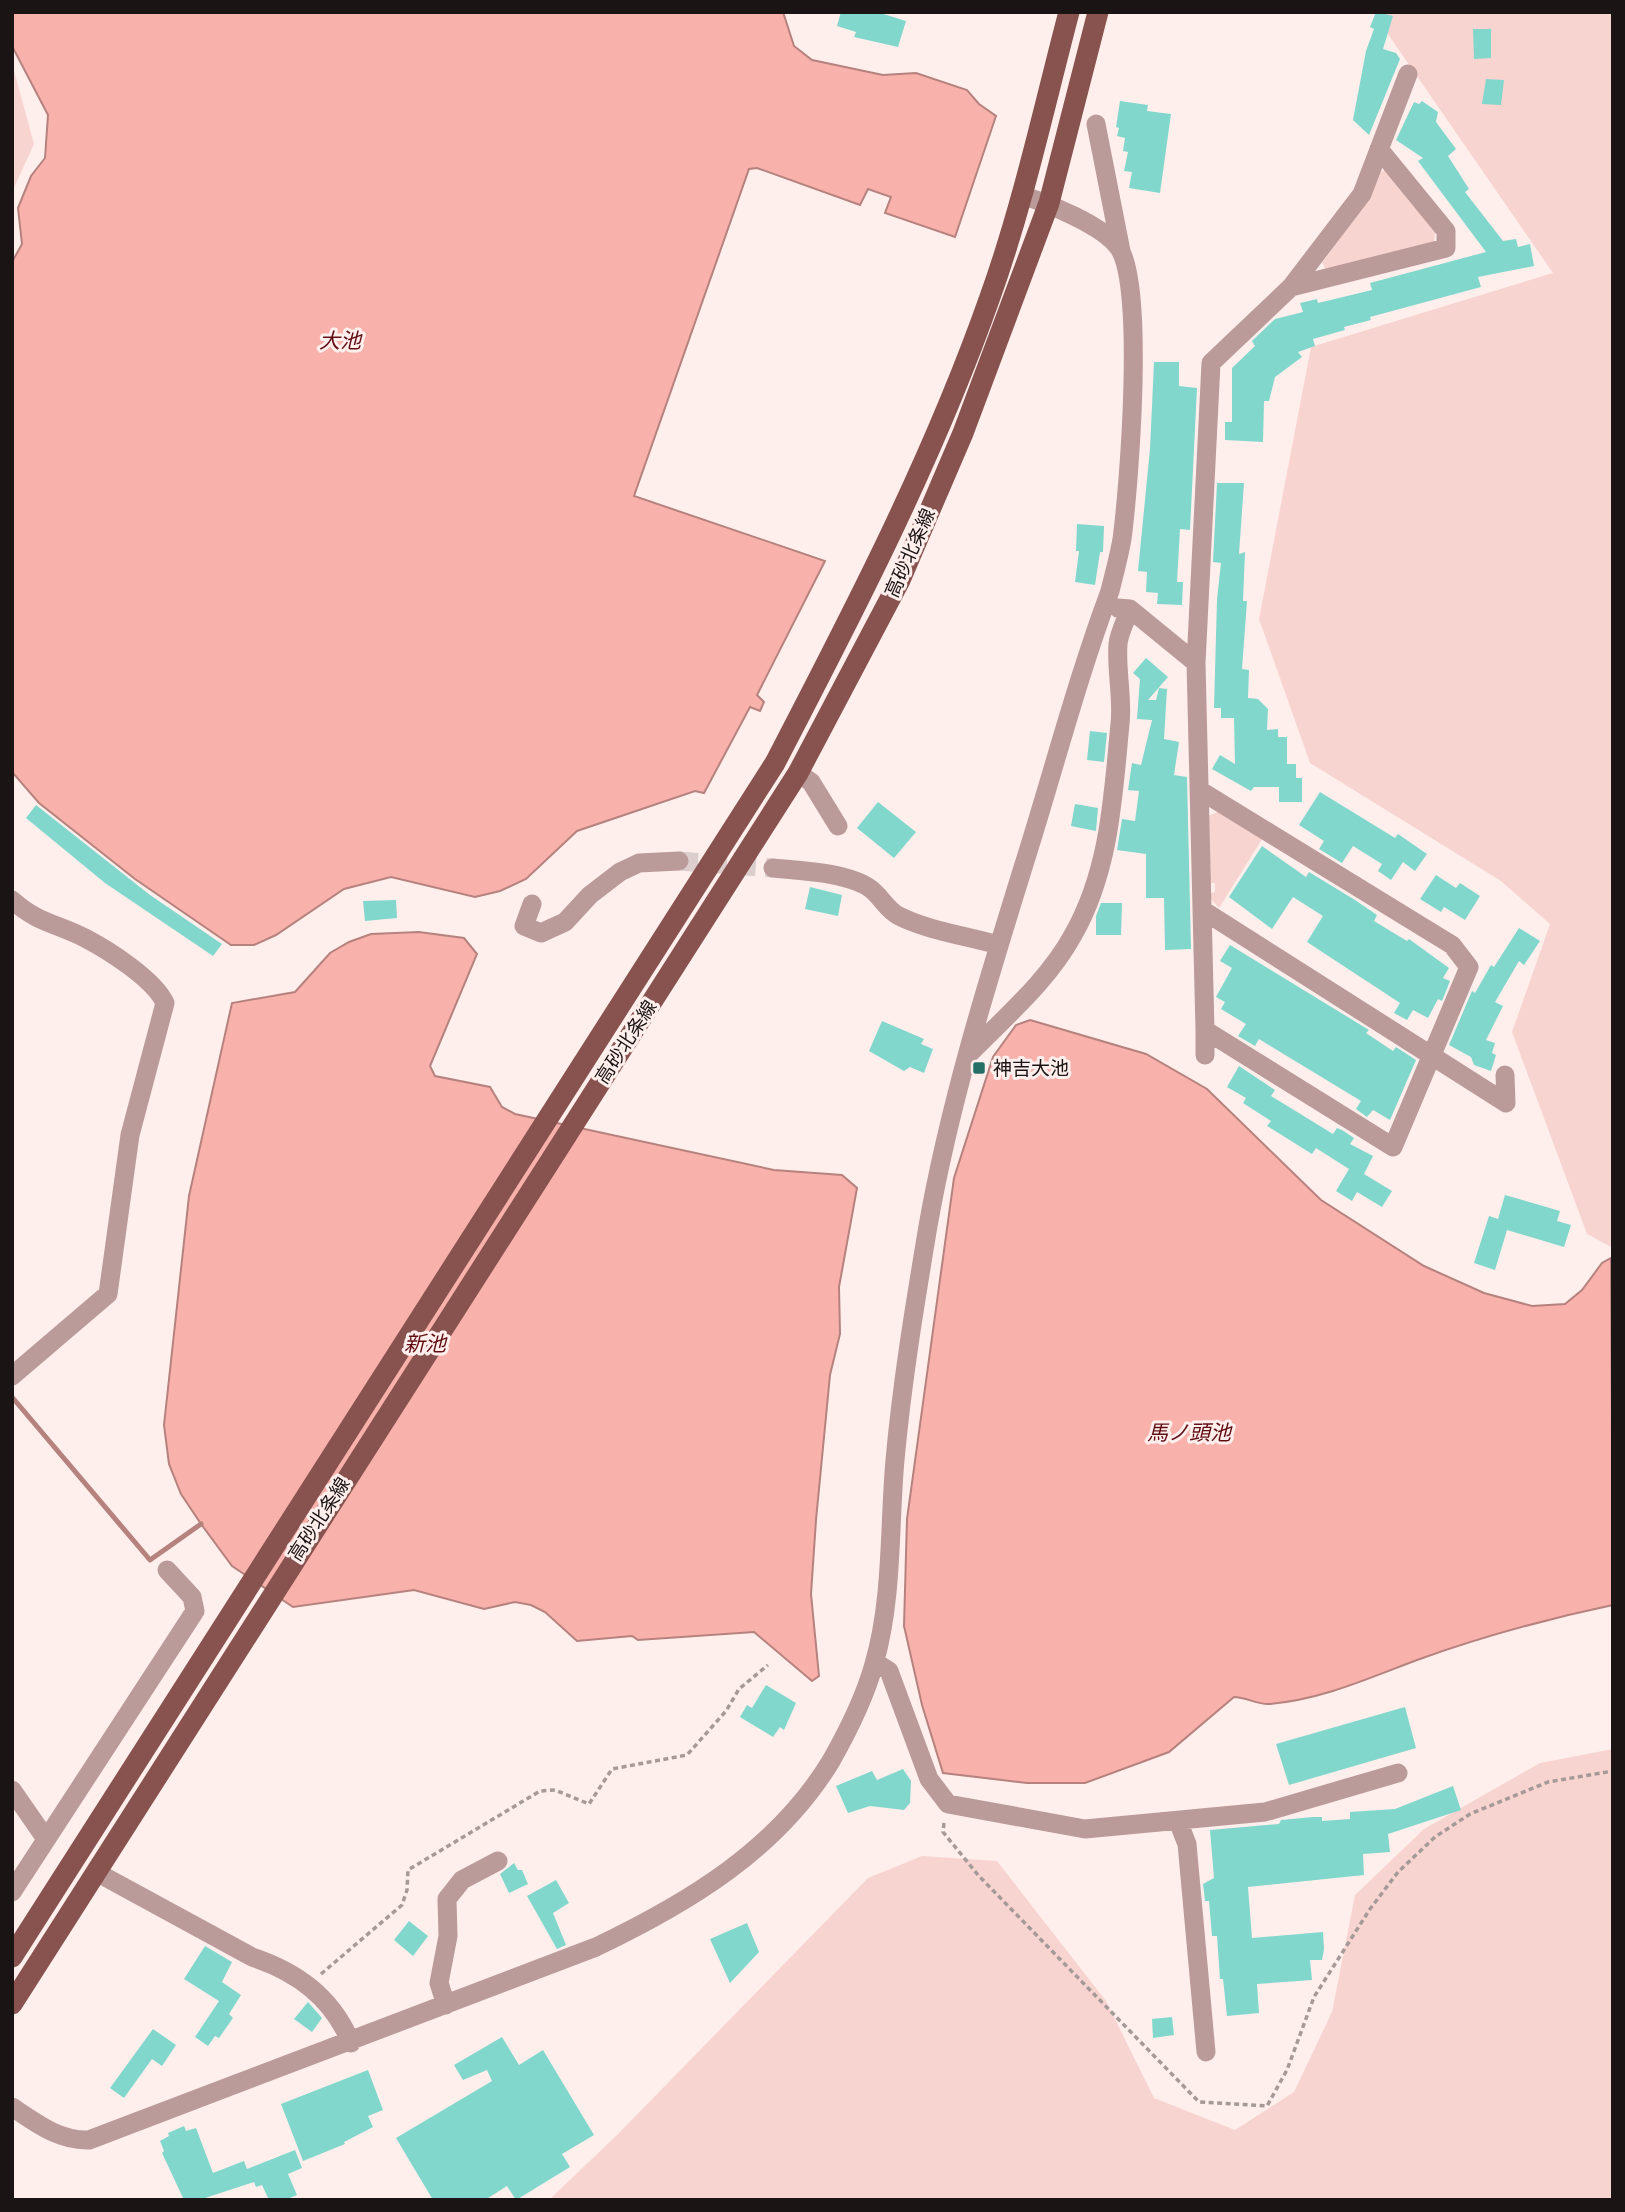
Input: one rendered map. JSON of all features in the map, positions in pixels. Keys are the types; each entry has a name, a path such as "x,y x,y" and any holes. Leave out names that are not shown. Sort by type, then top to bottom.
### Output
{"main road":[{"name":"高砂北条線","path":"12,1957 775,762 876,568 990,297 1021,195 1069,12"},
{"name":"高砂北条線","path":"12,2004 259,1613 798,773 900,580 963,433 1049,203 1098,12"}],"street":[{"path":"1205,1055 1204,911 1196,663 1211,363 1291,287 1362,194 1408,74"},
{"path":"12,2108 49,2131 69,2139 89,2140 351,2043 596,1947 648,1922 735,1867 771,1836 800,1805 830,1761 852,1720 875,1662 883,1613 904,1374 942,1151 965,1058 1105,606 1121,542 1130,442 1131,300 1127,268 1121,251 1096,124"},
{"path":"1291,287 1446,248 1446,231 1379,149"},
{"path":"1021,195 1049,203 1096,229 1121,251"},
{"path":"1105,606 1130,609 1196,663"},
{"path":"965,1058 1051,968 1073,936 1091,899 1102,863 1110,820 1121,719 1118,642 1130,609"},
{"path":"798,773 811,782 838,826"},
{"path":"1200,791 1452,945 1469,967 1393,1147 1205,1030"},
{"path":"532,904 524,926 541,933 565,922 590,895 620,872 639,863 679,861"},
{"path":"773,868 813,872 865,885 876,893 887,909 902,917 998,946"},
{"path":"12,900 30,916 84,937 149,982 160,992 165,1003 130,1135 108,1294 12,1376"},
{"path":"1204,911 1506,1103 1505,1075"},
{"path":"12,1892 195,1611 192,1597 167,1570"},
{"path":"875,1662 888,1671 929,1779 948,1804 1085,1829 1265,1812 1398,1773"},
{"path":"12,1790 46,1839"},
{"path":"1178,1821 1187,1844 1206,2052"},
{"path":"446,2005 439,1983 448,1936 447,1899 462,1880 498,1861"},
{"path":"96,1872 252,1957 279,1966 309,1985 336,2012 351,2043"}],"path":[{"path":"309,1985 402,1905 407,1890 408,1870 540,1791 555,1790 589,1804 612,1769 687,1755 726,1711 739,1689 768,1665"},
{"path":"948,1804 943,1832 978,1875 1199,2102 1267,2106 1287,2070 1314,1997 1370,1909 1398,1872 1435,1837 1470,1814 1548,1782 1613,1771"}],"shaded area":[{"path":"1380,12 1613,12 1613,1248 1587,1234 1512,1032 1550,924 1501,881 1310,763 1259,619 1311,347 1553,273 1383,27"},
{"path":"12,63 34,144 12,192"},
{"path":"1390,168 1435,232 1434,242 1327,271 1322,263 1371,196 1380,172"},
{"path":"1222,810 1264,836 1219,908 1211,899 1210,893 1215,892 1215,883 1210,883 1208,816"},
{"path":"1613,1749 1613,2200 549,2200 617,2135 868,1878 922,1856 997,1861 1106,2001 1154,2098 1235,2130 1294,2092 1332,2012 1355,1895 1424,1829 1540,1763"}],"water":[{"name":"大池","path":"12,12 783,12 794,46 812,60 883,75 916,73 967,90 979,104 996,116 955,237 885,213 891,197 868,189 860,205 757,168 749,169 634,496 825,561 757,695 764,702 760,711 750,707 704,793 695,791 577,831 526,879 500,891 475,897 391,877 344,889 276,935 254,945 231,945 135,879 39,803 12,772 12,262 22,244 18,208 31,176 45,158 48,115 12,46"},
{"name":"新池","path":"419,932 464,938 477,954 430,1066 435,1076 490,1087 502,1107 515,1114 774,1170 842,1175 857,1188 839,1287 840,1334 830,1375 816,1520 811,1594 819,1676 812,1681 754,1632 638,1640 632,1636 577,1641 545,1612 531,1605 515,1602 484,1609 414,1590 293,1607 232,1566 181,1494 169,1464 164,1425 189,1196 232,1003 295,992 330,953 349,942 371,934"},
{"name":"馬ノ頭池","path":"1030,1020 1146,1054 1207,1089 1321,1200 1424,1266 1484,1293 1532,1306 1565,1304 1582,1290 1602,1263 1611,1258 1613,1605 1489,1636 1307,1698 1265,1704 1234,1697 1169,1752 1085,1783 1027,1783 943,1773 922,1705 904,1626 907,1519 954,1178 993,1057 1016,1025"}],"building":[{"path":"841,12 877,12 906,21 898,47 854,37 856,32 837,26"},
{"path":"1376,12 1393,16 1383,49 1396,53 1400,59 1369,135 1353,120 1366,51 1374,29 1370,27"},
{"path":"1473,29 1491,29 1491,58 1474,59"},
{"path":"1486,79 1504,80 1501,105 1482,104"},
{"path":"1120,101 1148,105 1147,111 1171,114 1160,193 1129,188 1132,172 1124,171 1128,152 1123,151 1125,138 1117,136 1119,128 1116,127"},
{"path":"1422,101 1438,112 1436,122 1456,149 1448,156 1469,189 1465,192 1503,241 1516,239 1518,247 1530,244 1534,266 1478,277 1481,287 1370,317 1371,320 1313,339 1315,346 1298,352 1302,357 1275,377 1269,401 1264,401 1263,442 1225,440 1225,422 1232,422 1232,368 1255,346 1252,341 1275,319 1303,312 1300,303 1317,299 1318,303 1372,290 1370,283 1486,252 1418,161 1423,158 1396,140 1414,102 1419,104"},
{"path":"1154,362 1179,362 1179,386 1197,388 1190,530 1180,529 1177,582 1183,582 1182,605 1157,604 1158,593 1146,592 1147,572 1138,571 1150,449"},
{"path":"1217,483 1244,483 1239,554 1245,552 1243,601 1247,601 1242,669 1249,670 1248,698 1258,699 1268,709 1267,730 1278,729 1278,737 1287,737 1287,764 1296,764 1296,778 1302,778 1302,802 1279,802 1279,787 1254,787 1251,791 1212,769 1220,755 1235,764 1234,718 1221,718 1221,708 1214,708 1217,599 1221,563 1213,562"},
{"path":"1077,524 1104,526 1103,552 1100,552 1095,585 1075,582 1079,551 1076,551"},
{"path":"1146,658 1168,677 1148,700 1156,700 1159,688 1167,689 1164,739 1179,742 1174,775 1187,777 1191,949 1165,950 1164,898 1146,898 1146,854 1117,850 1122,819 1135,821 1139,791 1128,790 1132,763 1141,765 1152,720 1137,719 1140,679 1133,673"},
{"path":"1090,731 1107,733 1104,762 1087,760"},
{"path":"1320,792 1395,838 1398,834 1427,854 1415,871 1403,862 1391,880 1378,871 1382,864 1353,846 1342,863 1319,849 1324,841 1299,825"},
{"path":"878,802 916,832 894,858 857,828"},
{"path":"1075,804 1098,808 1096,831 1071,826"},
{"path":"36,805 150,895 222,944 213,956 105,883 26,818"},
{"path":"1262,846 1306,877 1309,872 1355,900 1377,915 1374,921 1407,941 1409,939 1449,968 1443,978 1450,981 1442,1001 1438,999 1428,1018 1413,1010 1407,1020 1394,1013 1400,1003 1307,942 1323,916 1293,897 1272,929 1229,897"},
{"path":"1436,875 1456,888 1460,883 1480,896 1465,920 1444,907 1441,912 1420,899"},
{"path":"810,887 842,895 838,916 805,909"},
{"path":"396,900 397,918 365,921 363,901"},
{"path":"1101,903 1122,903 1121,935 1096,935 1096,916"},
{"path":"1519,928 1540,941 1524,965 1519,961 1495,1002 1503,1006 1486,1040 1495,1043 1492,1053 1496,1055 1491,1071 1474,1065 1471,1057 1449,1045 1472,991 1475,993 1491,965 1494,967"},
{"path":"1230,945 1369,1030 1366,1033 1393,1051 1396,1047 1416,1060 1390,1120 1373,1110 1367,1117 1356,1109 1361,1101 1259,1039 1255,1046 1238,1036 1246,1024 1221,1009 1225,1002 1216,997 1232,968 1220,961"},
{"path":"882,1021 924,1039 921,1044 933,1049 924,1073 910,1067 904,1071 869,1051"},
{"path":"1239,1066 1275,1090 1271,1096 1333,1134 1337,1128 1342,1130 1354,1138 1350,1144 1373,1156 1364,1174 1392,1191 1382,1207 1357,1192 1352,1201 1336,1191 1349,1169 1316,1148 1312,1154 1267,1126 1271,1121 1243,1103 1246,1098 1227,1087"},
{"path":"1505,1195 1560,1211 1557,1221 1571,1225 1564,1247 1507,1230 1495,1270 1474,1263 1489,1216 1498,1219"},
{"path":"766,1685 796,1703 784,1730 780,1727 773,1737 740,1717 747,1705 752,1708"},
{"path":"1405,1707 1416,1748 1289,1785 1276,1744"},
{"path":"903,1769 911,1781 910,1803 904,1810 870,1806 848,1813 836,1786 872,1771 877,1780"},
{"path":"1453,1786 1461,1810 1388,1834 1390,1852 1363,1854 1364,1875 1248,1887 1252,1938 1323,1932 1324,1949 1322,1960 1310,1960 1312,1980 1257,1984 1259,2013 1227,2016 1223,1979 1220,1979 1217,1936 1212,1936 1209,1901 1205,1901 1203,1884 1214,1878 1210,1830 1279,1824 1281,1820 1313,1817 1322,1817 1322,1821 1350,1819 1350,1812 1395,1809"},
{"path":"514,1863 518,1870 522,1870 528,1884 509,1893 500,1874"},
{"path":"556,1880 569,1903 553,1913 566,1945 557,1949 527,1896"},
{"path":"409,1921 428,1936 413,1956 394,1940"},
{"path":"747,1923 759,1952 730,1983 710,1939"},
{"path":"205,1946 232,1962 222,1982 241,1995 229,2014 233,2018 219,2038 215,2036 208,2046 195,2037 219,2001 184,1979"},
{"path":"308,2002 322,2018 312,2032 294,2019"},
{"path":"1172,2017 1174,2035 1153,2038 1152,2019"},
{"path":"153,2029 176,2045 162,2066 152,2059 124,2098 110,2088"},
{"path":"502,2037 519,2065 543,2050 594,2135 562,2154 570,2167 516,2200 507,2186 485,2200 433,2200 396,2138 492,2081 487,2070 463,2080 454,2065"},
{"path":"368,2070 383,2110 368,2116 373,2127 344,2142 345,2144 303,2161 281,2104"},
{"path":"184,2126 186,2131 196,2128 213,2173 244,2161 247,2169 295,2150 302,2168 288,2174 297,2195 285,2200 269,2200 262,2185 256,2187 254,2182 199,2200 184,2200 162,2153 164,2151 160,2141 169,2136 168,2133"}],"waterway":[{"path":"12,1397 150,1560 201,1524"}],"tunnel":[{"path":"679,861 773,868"}],"place":[{"name":"神吉大池","path":"979,1068"}]}
